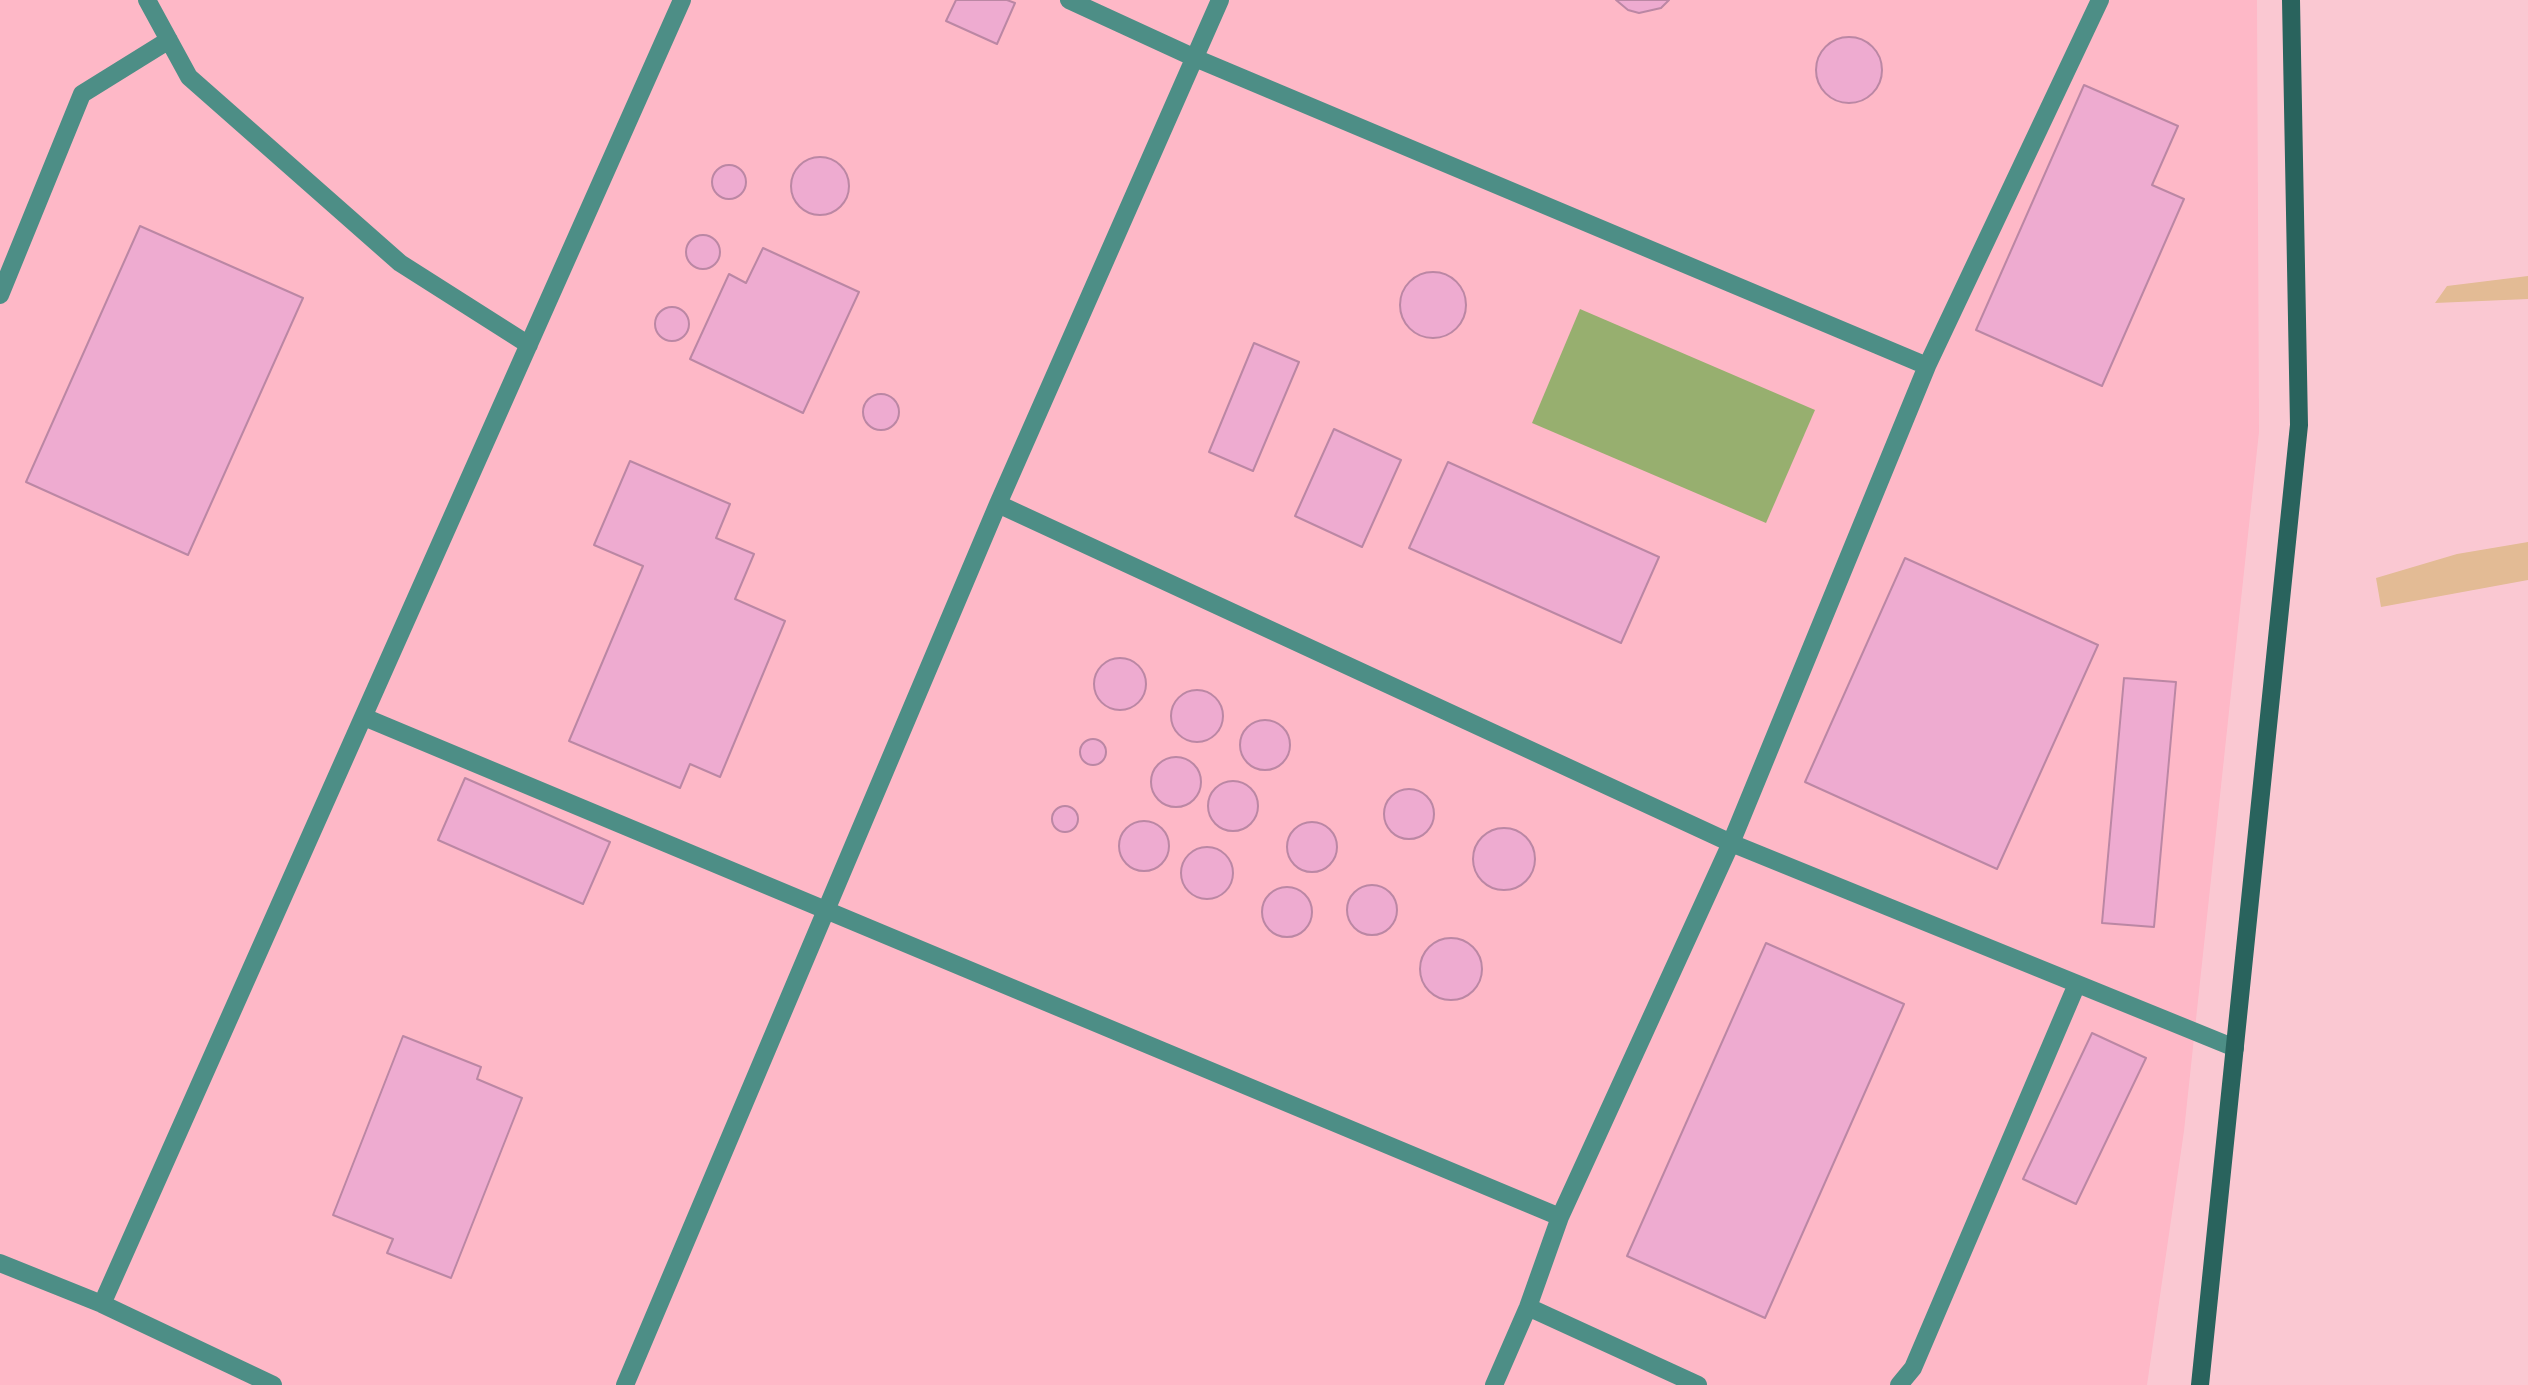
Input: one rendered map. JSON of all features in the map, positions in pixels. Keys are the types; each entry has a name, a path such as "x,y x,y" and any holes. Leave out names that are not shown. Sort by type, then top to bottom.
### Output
{"street":[{"path":"2200,1385 2299,425 2291,0"}],"lane":[{"path":"147,0 189,77 400,262 529,345"},
{"path":"102,1304 682,0"},
{"path":"1069,0 1195,58 1927,366"},
{"path":"625,1385 998,505 1220,0"},
{"path":"1493,1385 1528,1307 1560,1217 1731,843 1927,366 2100,0"},
{"path":"0,295 82,94 169,40"},
{"path":"998,505 1731,843 2235,1048"},
{"path":"364,717 1560,1217"},
{"path":"1899,1385 1913,1368 2077,984"},
{"path":"0,1263 102,1304 273,1385"},
{"path":"1528,1307 1698,1385"}],"shaded area":[{"path":"0,0 2257,0 2259,432 2184,1131 2147,1385 0,1385"},
{"path":"2528,276 2528,299 2435,303 2447,286"},
{"path":"1580,309 1815,410 1766,523 1532,423"},
{"path":"2528,542 2528,580 2381,607 2376,578 2457,554"}],"building":[{"path":"956,0 1007,0 1015,3 997,44 946,21"},
{"path":"1616,0 1669,0 1661,8 1639,13 1628,10"},
{"path":"1842,37 1856,37 1868,42 1877,51 1882,70 1880,83 1873,94 1856,103 1842,103 1830,98 1821,89 1816,77 1816,63 1821,51 1830,42"},
{"path":"2084,85 2178,126 2152,185 2184,199 2102,386 1976,330"},
{"path":"814,157 826,157 836,161 845,170 849,192 841,207 826,215 814,215 804,211 795,202 791,192 791,180 795,170 804,161"},
{"path":"729,165 741,170 746,182 741,194 729,199 717,194 712,182 717,170"},
{"path":"140,226 303,298 188,555 26,482"},
{"path":"703,235 715,240 720,252 715,264 703,269 691,264 686,252 691,240"},
{"path":"763,248 859,292 803,413 690,359 729,274 746,283"},
{"path":"1426,272 1440,272 1452,277 1461,286 1466,305 1464,318 1457,329 1440,338 1426,338 1414,333 1405,324 1400,312 1400,298 1405,286 1414,277"},
{"path":"672,307 684,312 689,324 684,336 672,341 660,336 655,324 660,312"},
{"path":"1254,343 1299,362 1253,471 1209,452"},
{"path":"881,394 893,400 899,412 893,424 881,430 869,424 863,412 869,400"},
{"path":"1334,429 1401,460 1362,547 1295,516"},
{"path":"630,461 730,504 716,538 754,554 735,599 785,621 720,777 690,764 680,788 569,741 643,566 594,545"},
{"path":"1448,462 1659,557 1621,643 1409,548"},
{"path":"1905,558 2098,645 1997,869 1805,782"},
{"path":"1120,658 1130,660 1138,666 1144,674 1144,694 1138,702 1130,708 1120,710 1110,708 1102,702 1096,694 1094,684 1096,674 1102,666 1110,660"},
{"path":"2124,678 2176,682 2154,927 2102,923"},
{"path":"1197,690 1207,692 1215,698 1221,706 1221,726 1215,734 1207,740 1197,742 1187,740 1179,734 1173,726 1171,716 1173,706 1179,698 1187,692"},
{"path":"1255,721 1275,721 1289,735 1289,755 1275,769 1255,769 1241,755 1241,735"},
{"path":"1093,739 1102,743 1106,752 1102,761 1093,765 1084,761 1080,752 1084,743"},
{"path":"1166,758 1186,758 1200,772 1200,792 1186,806 1166,806 1152,792 1152,772"},
{"path":"465,778 610,842 583,904 438,840"},
{"path":"1233,781 1251,788 1258,806 1251,824 1233,831 1215,824 1208,806 1215,788"},
{"path":"1399,790 1419,790 1433,804 1433,824 1419,838 1399,838 1385,824 1385,804"},
{"path":"1065,806 1074,810 1078,819 1074,828 1065,832 1056,828 1052,819 1056,810"},
{"path":"1134,822 1154,822 1168,836 1168,856 1154,870 1134,870 1120,856 1120,836"},
{"path":"1302,823 1322,823 1336,837 1336,857 1322,871 1302,871 1288,857 1288,837"},
{"path":"1504,828 1516,830 1526,837 1533,847 1533,871 1526,881 1516,888 1504,890 1492,888 1482,881 1475,871 1473,859 1475,847 1482,837 1492,830"},
{"path":"1207,847 1217,849 1225,855 1231,863 1231,883 1225,891 1217,897 1207,899 1197,897 1189,891 1183,883 1181,873 1183,863 1189,855 1197,849"},
{"path":"1362,886 1382,886 1396,900 1396,920 1382,934 1362,934 1348,920 1348,900"},
{"path":"1277,888 1297,888 1311,902 1311,922 1297,936 1277,936 1263,922 1263,902"},
{"path":"1451,938 1463,940 1473,947 1480,957 1480,981 1473,991 1463,998 1451,1000 1439,998 1429,991 1422,981 1420,969 1422,957 1429,947 1439,940"},
{"path":"1766,943 1904,1004 1765,1318 1627,1256"},
{"path":"2092,1033 2146,1058 2076,1204 2023,1179"},
{"path":"403,1036 481,1067 477,1079 522,1098 451,1278 387,1253 393,1239 333,1215"}]}
